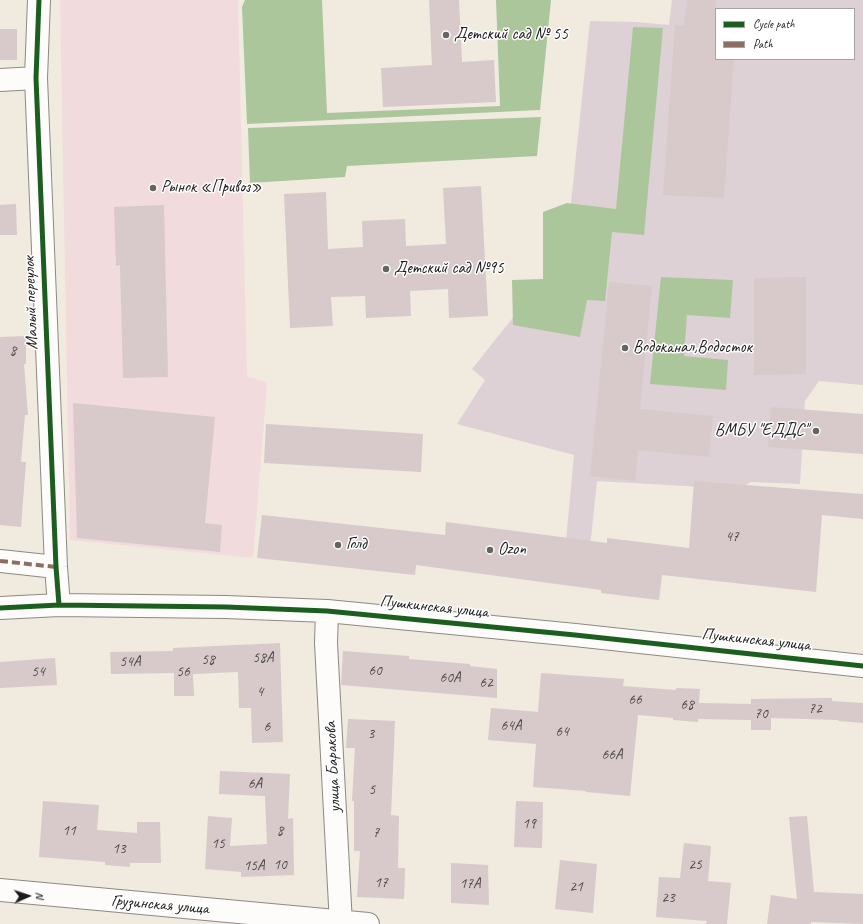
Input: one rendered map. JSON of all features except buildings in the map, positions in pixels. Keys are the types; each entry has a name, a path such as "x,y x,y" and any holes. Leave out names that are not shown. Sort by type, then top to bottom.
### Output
{"street":[{"name":"Малый переулок","path":"38,0 36,78 56,567 59,605"},
{"path":"0,80 36,78"},
{"path":"0,561 56,567"},
{"name":"Пушкинская улица","path":"0,608 59,605 226,607 327,611 576,635 863,666"},
{"name":"улица Баракова","path":"327,611 326,643 341,923"},
{"name":"Грузинская улица","path":"0,890 341,923 368,924"}],"shaded area":[{"name":"Рынок «Привоз»","path":"60,0 238,0 247,376 267,383 253,558 70,540"},
{"name":"Водоканал,Водосток","path":"672,0 863,0 863,385 819,381 805,401 800,484 751,482 738,489 597,481 588,566 564,562 574,455 457,424 485,380 472,369 515,315 559,318 590,21 636,22 669,25"}],"green space":[{"path":"245,0 322,0 327,113 500,106 496,0 551,0 540,110 247,124 242,7"},
{"path":"633,27 663,28 644,235 612,232 605,301 587,300 580,337 513,325 512,280 543,279 543,212 567,203 616,209"},
{"path":"541,117 537,156 347,166 345,177 250,183 248,128"},
{"path":"661,277 733,280 730,318 687,315 684,356 728,360 726,390 650,384"}],"marked path":[{"path":"0,561 56,567"}],"cycle path":[{"path":"39,0 36,78 56,567 59,605"},
{"path":"0,608 59,605 226,607 327,611 575,635 863,666"}],"place":[{"name":"Детский сад № 55","path":"446,35"},
{"name":"Рынок «Привоз»","path":"153,188"},
{"name":"Детский сад №95","path":"386,269"},
{"name":"Водоканал,Водосток","path":"625,348"},
{"name":"ВМБУ \"ЕДДС\"","path":"816,431"},
{"name":"Голд","path":"338,545"},
{"name":"Ozon","path":"490,550"}]}
